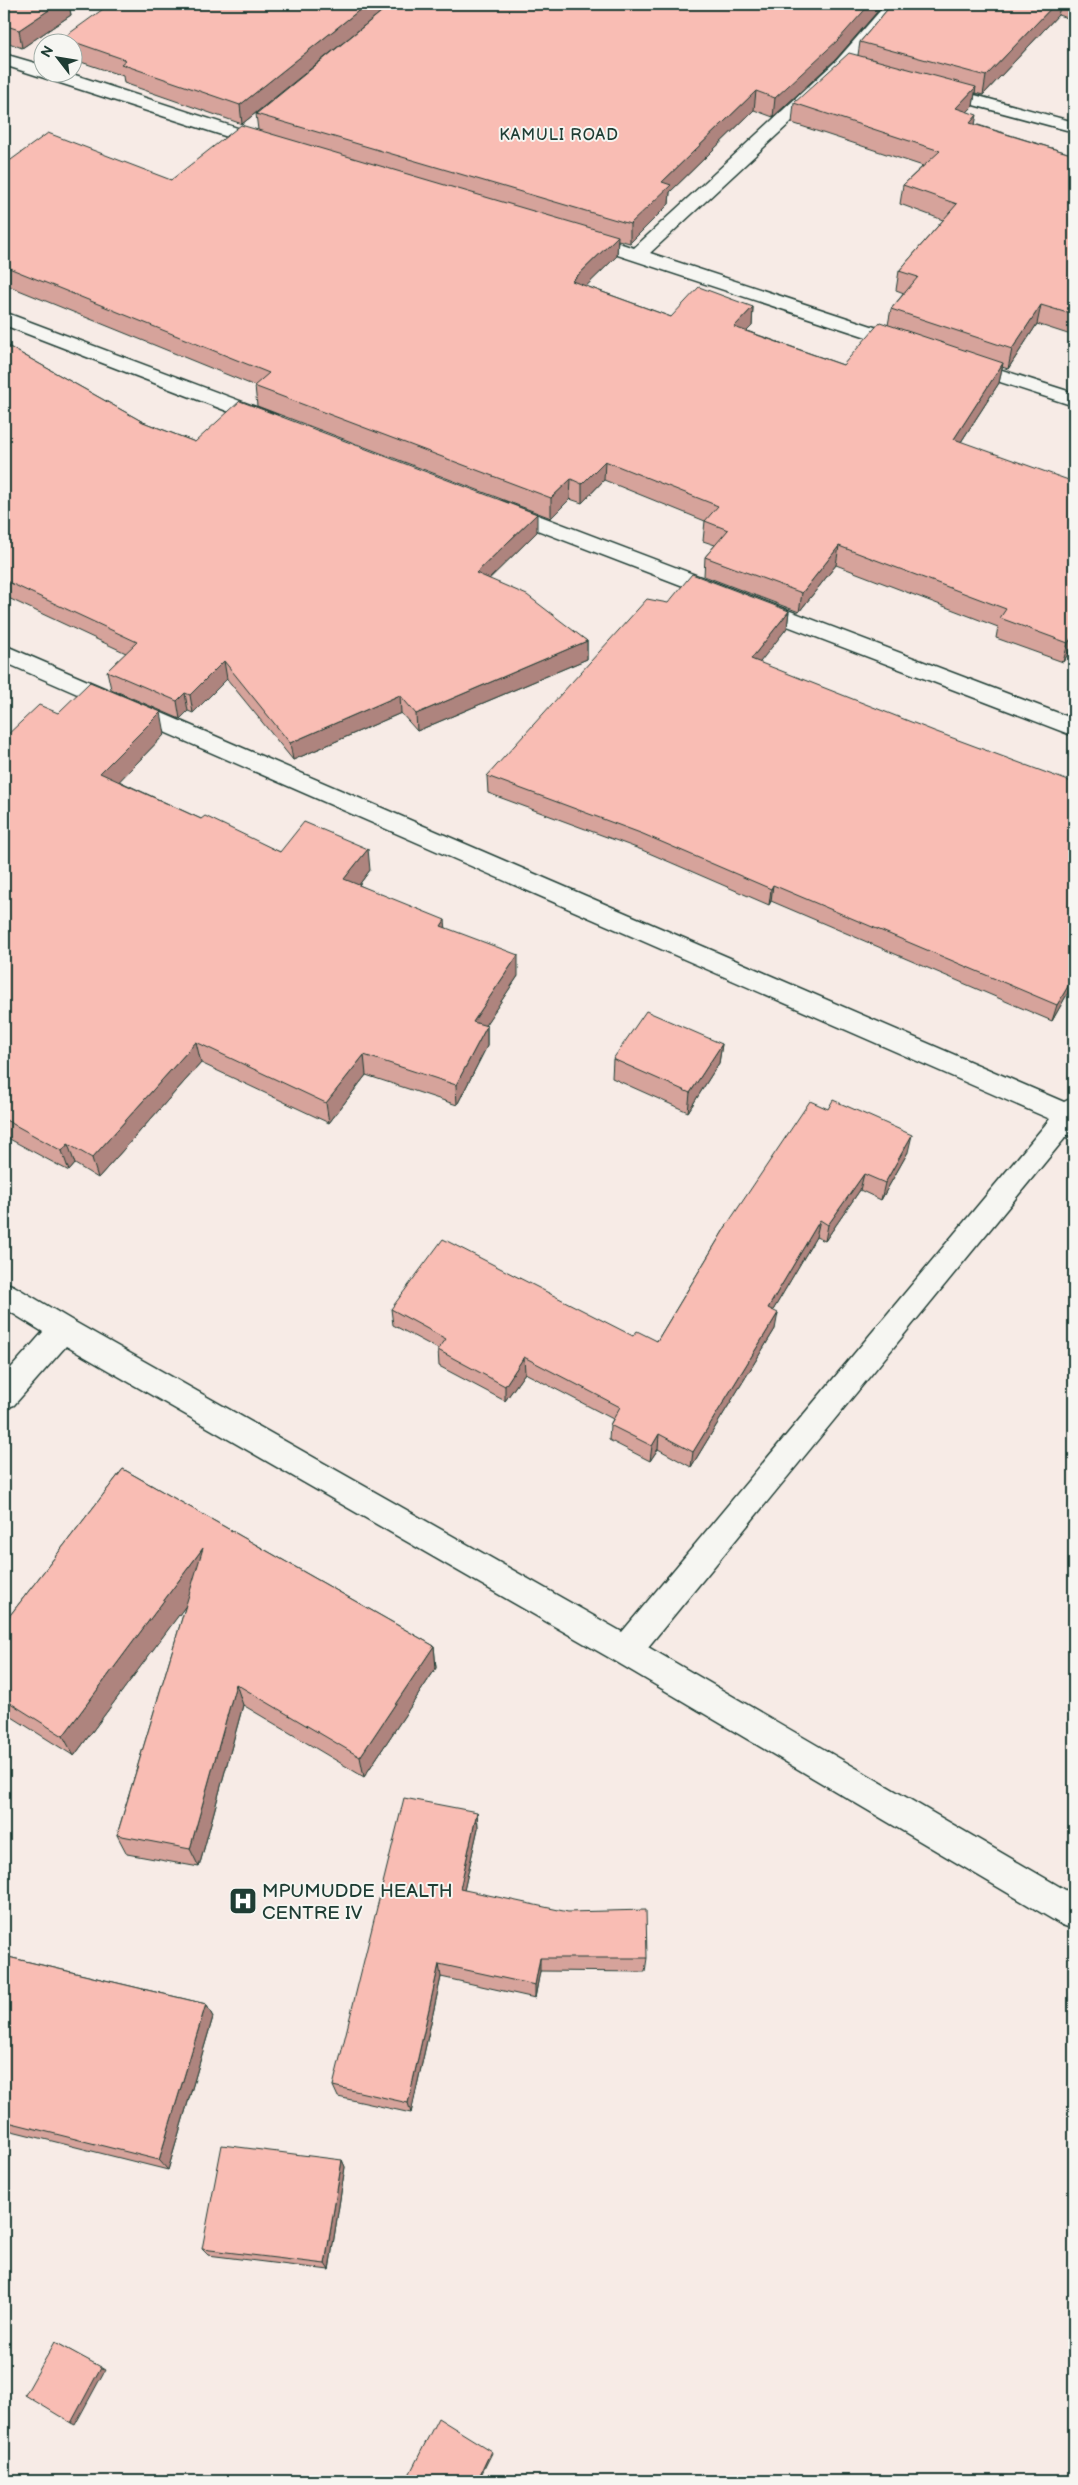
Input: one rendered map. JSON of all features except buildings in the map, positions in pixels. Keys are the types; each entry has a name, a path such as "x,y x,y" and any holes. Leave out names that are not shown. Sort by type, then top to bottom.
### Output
{"street":[{"path":"638,254 843,64 895,4"},
{"path":"4,58 32,68"},
{"path":"843,64 861,69"},
{"path":"76,82 278,147"},
{"path":"926,86 1074,127"},
{"path":"240,136 255,124"},
{"path":"563,232 638,254 923,350"},
{"path":"4,318 292,428"},
{"path":"951,359 1074,400"},
{"path":"478,500 1074,728"},
{"path":"4,653 1071,1111 626,1651"},
{"path":"4,1294 63,1330 626,1651 1074,1913"},
{"path":"4,1396 63,1330"}],"place":[{"name":"MPUMUDDE HEALTH CENTRE IV","path":"243,1901"}],"district":[{"name":"KAMULI ROAD","path":"559,134"}]}
